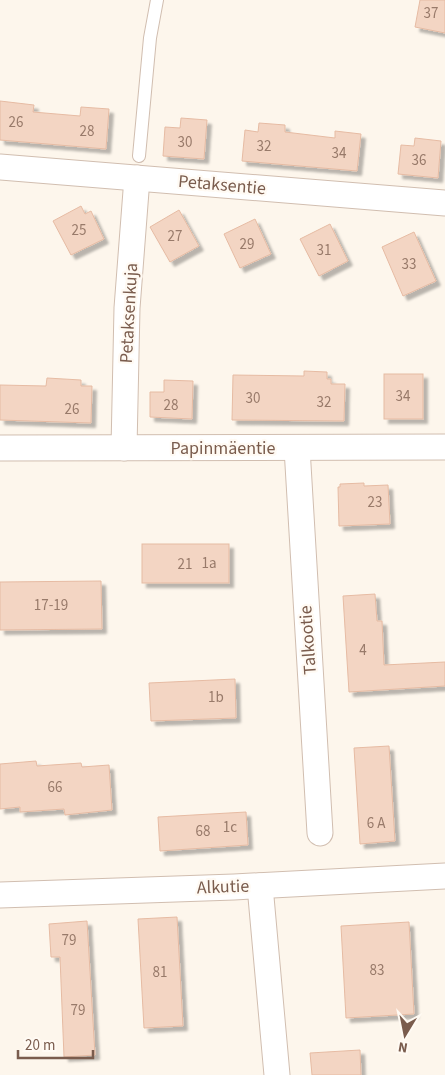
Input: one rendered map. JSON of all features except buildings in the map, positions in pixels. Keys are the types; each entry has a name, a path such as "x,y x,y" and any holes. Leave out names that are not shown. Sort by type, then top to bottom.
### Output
{"street":[{"name":"Petaksentie","path":"0,166 138,167 445,203"},
{"name":"Petaksenkuja","path":"124,448 127,308 138,167"},
{"name":"Papinmäentie","path":"0,448 445,447"},
{"name":"Talkootie","path":"296,448 320,832"},
{"name":"Alkutie","path":"0,895 260,886 445,876"},
{"path":"260,886 277,1075"}],"lane":[{"name":"Petaksenkuja","path":"138,167 150,38 157,0"}]}
